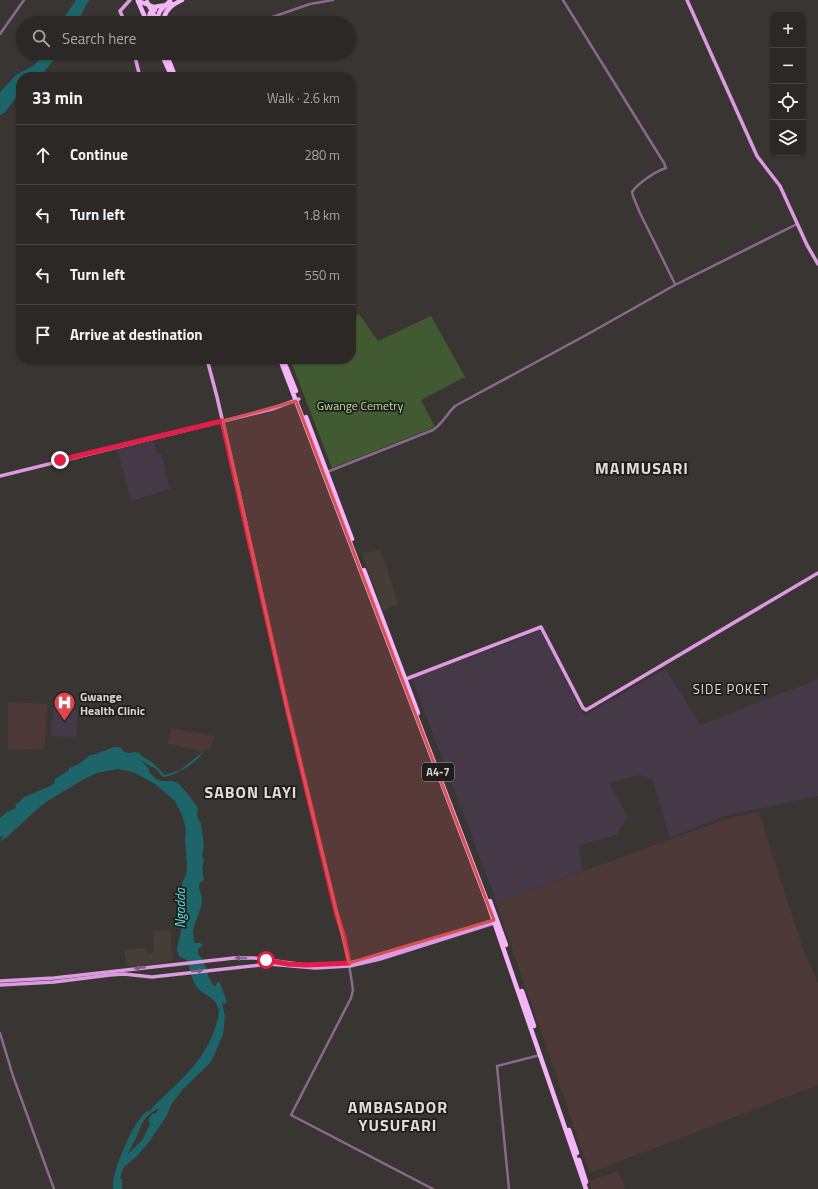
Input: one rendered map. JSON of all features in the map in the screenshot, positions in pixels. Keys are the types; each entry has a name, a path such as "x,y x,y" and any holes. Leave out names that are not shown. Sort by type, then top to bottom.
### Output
{"highway":[{"path":"162,0 163,7"},
{"path":"137,1 154,7 163,7 175,1"},
{"path":"137,1 144,16"},
{"path":"146,1 154,16"},
{"path":"165,16 167,10 175,1"},
{"path":"158,16 160,11 175,1"},
{"path":"149,16 150,13 155,10 161,12 162,16"},
{"path":"164,60 170,72"},
{"path":"171,60 173,72"},
{"name":"A4-7","path":"282,364 327,472 530,1012 587,1189"},
{"name":"A4-7","path":"285,364 297,400 496,921 540,1055 587,1189"}],"main road":[{"path":"122,16 120,11 130,0"},
{"path":"687,0 757,156 780,186 797,224 818,264"},
{"path":"136,60 139,72"},
{"path":"208,364 287,708 350,965"},
{"path":"0,476 272,409 297,400"},
{"path":"406,679 541,627 583,708 586,710 818,574"},
{"path":"0,985 54,982 124,974 152,977 269,964 310,968 350,965 496,921"},
{"path":"0,981 54,978 213,960 249,958 312,966 350,965"}],"street":[{"path":"0,34 24,0"},
{"path":"276,16 310,4 333,0"},
{"path":"563,0 666,168 636,187 632,192 632,196 676,285"},
{"path":"327,472 438,428 448,412 455,406 676,285 797,224"},
{"path":"350,965 353,990 350,998 291,1115 433,1189"},
{"path":"0,1033 13,1076 54,1189"},
{"path":"509,1189 497,1066 540,1055"}],"highlighted area":[{"path":"296,401 494,920 349,963 287,708 223,421"}],"shaded area":[{"path":"154,441 157,454 161,454 170,489 131,501 117,449"},
{"path":"381,550 398,604 383,611 362,553"},
{"path":"542,630 543,636 584,716 665,669 701,725 818,679 818,796 725,816 669,838 652,779 640,775 609,783 628,817 616,835 579,846 582,871 497,903 412,679"},
{"path":"8,702 48,704 44,749 8,750"},
{"name":"Gwange Health Clinic","path":"54,706 78,711 76,738 50,736"},
{"path":"171,728 214,736 211,748 202,752 168,744"},
{"path":"759,812 801,943 818,983 818,1085 590,1173 496,903 729,818"},
{"path":"170,930 173,960 158,964 127,967 124,950 145,948 147,954 154,952 153,931"},
{"path":"618,1171 625,1189 591,1189 589,1181"}],"green space":[{"name":"Gwange Cemetry","path":"359,314 378,341 431,316 465,377 421,400 435,427 332,468 292,364 356,364 356,316"}],"water":[{"path":"76,0 89,0 81,16 65,16"},
{"path":"39,60 53,60 44,72 21,72 34,65"},
{"path":"16,75 16,98 5,112 0,115 0,92"},
{"path":"114,747 120,747 124,752 139,753 153,763 165,775 180,770 203,752 186,768 174,774 163,777 154,767 151,767 141,760 156,779 178,783 198,808 197,816 201,824 204,846 202,857 204,860 202,868 204,880 199,886 202,903 193,930 194,943 200,943 203,945 198,949 198,954 203,961 209,978 214,986 216,986 217,982 220,983 227,1002 225,1004 222,1002 225,1017 223,1035 211,1062 182,1090 171,1105 166,1117 149,1142 137,1156 123,1168 120,1179 122,1179 122,1189 113,1189 113,1182 118,1162 132,1131 143,1115 149,1110 150,1112 152,1108 190,1071 198,1061 211,1038 219,1011 214,1000 201,992 196,986 187,960 179,956 177,949 182,925 182,883 186,875 187,868 185,837 186,829 182,815 175,801 155,784 135,773 118,769 97,773 84,779 46,802 6,838 0,841 4,835 0,837 0,818 7,812 16,808 15,803 18,804 23,798 54,784 55,779 69,770 69,768 79,764 90,755","holes":["159,1108 156,1113 152,1114 148,1120 150,1124 143,1139 127,1155 142,1123 148,1116"]}],"place":[{"name":"Gwange Health Clinic","path":"64,722"}],"district":[{"name":"MAIMUSARI","path":"642,468"},
{"name":"SIDE POKET","path":"731,689"},
{"name":"SABON LAYI","path":"251,792"},
{"name":"AMBASADOR YUSUFARI","path":"398,1116"}],"route":[{"path":"60,460 222,421 309,802 336,912 344,937 349,963 319,966 288,964 266,960"}],"water label":[{"name":"Ngadda","path":"180,908"}]}
